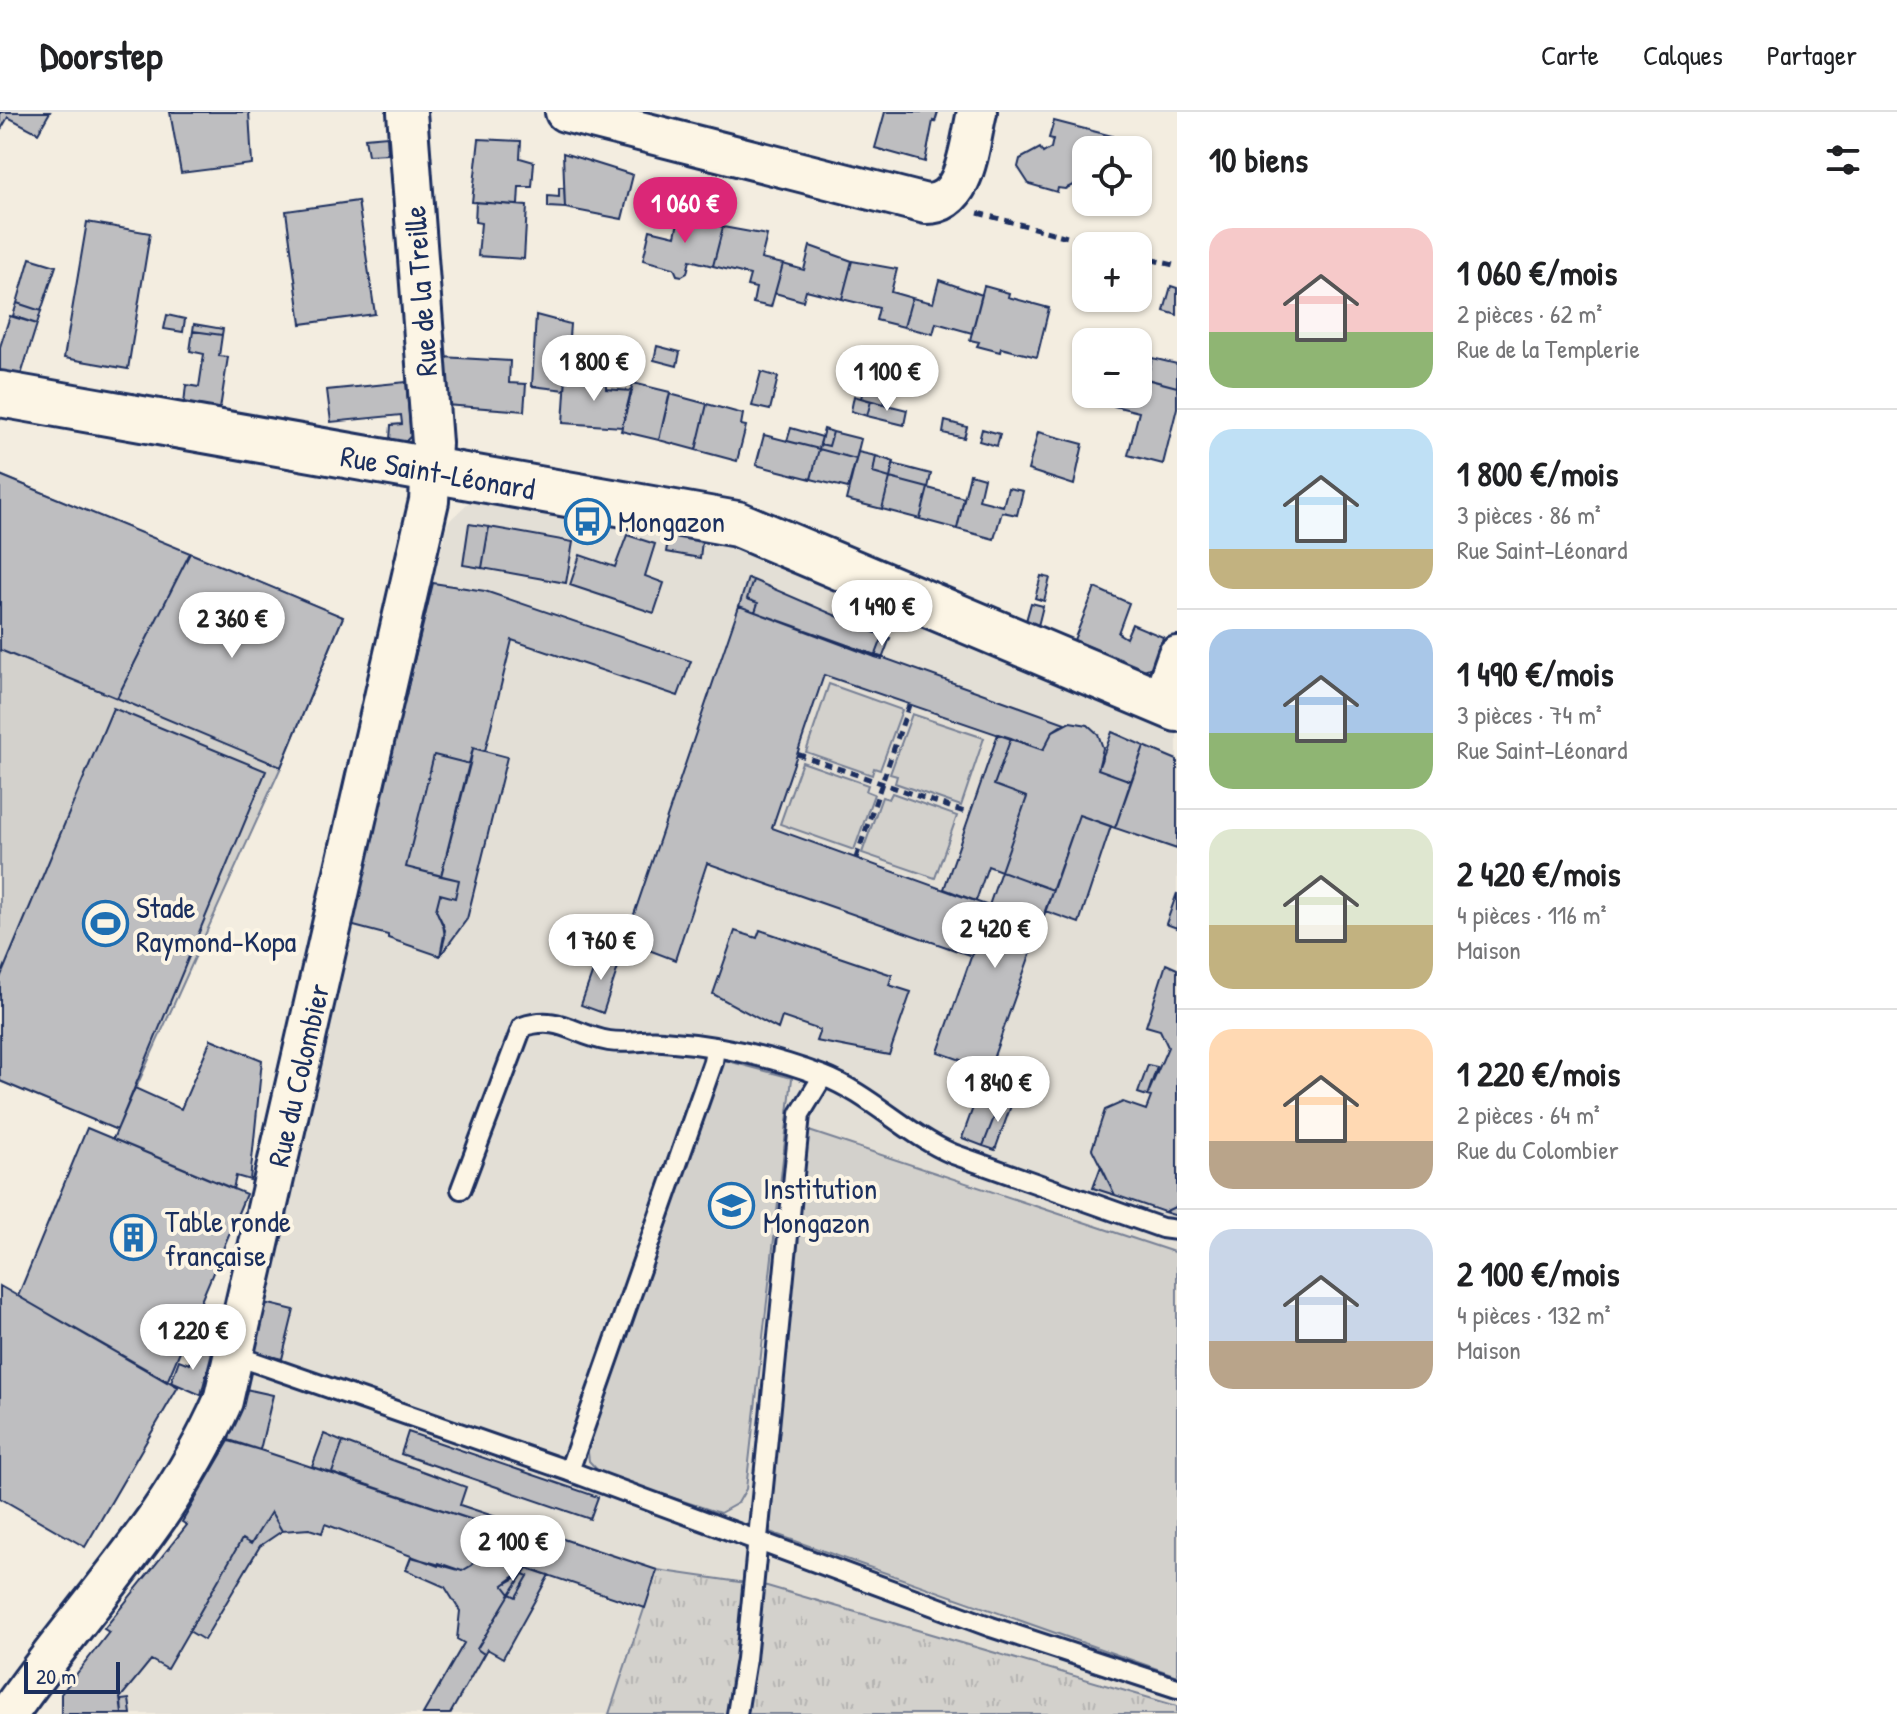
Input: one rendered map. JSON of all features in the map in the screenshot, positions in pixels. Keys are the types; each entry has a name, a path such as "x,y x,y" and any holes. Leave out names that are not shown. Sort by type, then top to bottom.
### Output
{"street":[{"name":"Rue de la Treille","path":"407,112 432,471"},
{"path":"565,112 675,126 926,204 960,206 959,183 977,112"},
{"name":"Rue Saint-Léonard","path":"0,394 737,524 1169,706"},
{"name":"Rue du Colombier","path":"8,1714 177,1492 202,1450 223,1401 429,501 432,471"},
{"path":"1169,706 1177,656"}],"lane":[{"path":"461,1189 522,1027 543,1020 608,1041 660,1040 739,1049 823,1076 874,1105 922,1141 942,1150 1162,1228 1177,1230"},
{"path":"569,1471 713,1062 715,1047"},
{"path":"737,1714 746,1659 756,1539 781,1332 800,1114 823,1076"},
{"path":"234,1355 569,1471 991,1627 1177,1688"}],"path":[{"path":"960,206 1072,238"},
{"path":"1152,260 1177,266"},
{"path":"856,858 909,705"},
{"path":"797,754 970,814"}],"shaded area":[{"name":"Institution Mongazon","path":"470,501 730,546 1177,734 1177,1714 61,1714 60,1704 260,1451 229,1440 265,1303 350,925 448,522"}],"green space":[{"name":"Stade Raymond-Kopa","path":"0,475 343,617 281,767 117,1130 0,1081"},
{"path":"829,684 902,710 880,770 874,768 872,775 806,752"},
{"path":"912,714 984,738 961,806 895,783 897,776 890,774"},
{"path":"802,762 868,785 866,791 874,794 854,850 780,824"},
{"path":"892,793 957,816 935,878 862,853 882,797 889,799"},
{"path":"720,1059 792,1078 746,1489 738,1503 720,1513 602,1475 589,1461 587,1444"},
{"path":"806,1130 1177,1253 1177,1676 767,1531"},
{"path":"657,1570 767,1586 1177,1706 1177,1714 609,1714"}],"building":[{"path":"0,112 50,112 38,133 8,117 0,131"},
{"path":"170,112 249,112 252,164 181,173"},
{"path":"885,112 938,112 933,121 925,162 875,148"},
{"path":"1054,121 1112,136 1072,136 1072,186 1058,188 1057,192 1029,184 1018,167 1020,159 1040,148 1043,153 1051,148 1053,139 1049,138"},
{"path":"387,136 388,154 368,155 365,138"},
{"path":"479,139 521,141 520,158 534,162 532,187 519,187 518,205 472,202"},
{"path":"563,153 633,175 622,219 565,208"},
{"path":"559,188 564,188 565,208 548,207 548,196 559,197"},
{"path":"358,201 375,314 301,324 286,211"},
{"path":"476,202 527,206 524,259 478,256 481,223 475,222"},
{"path":"680,213 723,227 713,266 690,260 687,273 682,276 677,275 674,268 643,260 650,230 675,236"},
{"path":"87,222 150,233 128,369 64,358"},
{"path":"723,227 767,235 761,259 783,264 771,307 753,303 756,288 747,286 750,275 713,266"},
{"path":"810,246 852,261 842,299 806,290 803,301 775,293 783,264 804,270"},
{"path":"30,258 56,266 41,311 17,303"},
{"path":"852,261 897,269 891,292 912,298 904,327 876,320 879,308 842,299"},
{"path":"939,280 982,295 972,333 936,323 933,334 904,327 912,298 933,303"},
{"path":"984,286 1009,293 1008,297 1049,308 1037,357 1001,348 1000,352 977,346 979,342 970,340"},
{"path":"1171,286 1177,288 1177,315 1164,311"},
{"path":"17,303 41,311 37,324 13,316"},
{"path":"167,315 185,319 183,332 164,329"},
{"path":"536,315 570,324 565,390 532,386"},
{"path":"10,316 37,324 21,375 0,371 0,347"},
{"path":"194,324 223,329 222,335 193,331"},
{"path":"193,331 222,335 219,356 228,357 220,409 184,404 186,385 199,387 204,354 190,351"},
{"path":"657,346 680,352 677,366 654,360"},
{"path":"442,357 510,361 509,383 526,384 524,411 445,405"},
{"path":"1152,358 1177,364 1177,387 1152,380"},
{"path":"761,372 778,377 770,410 752,406"},
{"path":"566,377 606,380 606,389 632,391 622,427 563,423"},
{"path":"866,380 889,385 884,404 861,398"},
{"path":"1152,381 1177,387 1177,408 1163,464 1128,455 1139,412 1122,408 1152,408"},
{"path":"406,382 411,436 404,443 390,440 391,425 402,424 401,415 331,422 327,390"},
{"path":"633,383 670,392 659,440 621,431"},
{"path":"670,394 707,404 696,450 659,440"},
{"path":"854,396 871,401 867,416 851,411"},
{"path":"871,401 907,410 904,425 867,416"},
{"path":"707,404 743,414 741,425 746,426 737,461 696,450"},
{"path":"945,421 967,427 964,438 943,433"},
{"path":"791,428 822,437 819,449 787,441"},
{"path":"824,429 833,432 829,446 820,444"},
{"path":"982,429 1000,434 997,446 979,441"},
{"path":"833,432 861,439 856,459 819,449 820,444 829,446"},
{"path":"1038,432 1083,444 1074,485 1028,470"},
{"path":"764,435 819,449 811,479 756,465"},
{"path":"819,449 856,459 848,488 811,479"},
{"path":"858,452 876,456 873,473 890,478 882,509 846,500"},
{"path":"876,456 894,462 890,478 873,473"},
{"path":"893,464 931,474 928,488 890,478"},
{"path":"970,474 984,478 979,500 1003,506 1008,488 1023,491 1017,515 1002,512 994,539 957,529"},
{"path":"0,475 190,553 117,698 0,650"},
{"path":"890,478 928,488 920,519 882,509"},
{"path":"928,488 964,498 957,529 920,519"},
{"path":"469,524 489,527 482,568 463,565"},
{"path":"489,527 573,542 566,583 482,568"},
{"path":"627,535 655,544 645,576 664,583 654,613 570,585 580,555 615,567"},
{"path":"669,535 702,541 700,558 666,552"},
{"path":"190,553 343,617 281,767 117,698"},
{"path":"1041,576 1050,578 1044,601 1035,598"},
{"path":"748,578 753,580 747,599 758,603 755,612 739,606"},
{"path":"753,580 883,636 875,657 755,612 758,603 747,599"},
{"path":"433,583 485,591 691,661 678,696 512,640 485,751 473,748 470,764 434,755 406,867 459,880 455,898 440,894 436,910 445,930 440,956 388,938 388,935 350,925"},
{"path":"1095,588 1129,603 1118,633 1126,638 1132,624 1163,637 1155,666 1144,670 1074,640"},
{"path":"1031,603 1043,606 1038,626 1026,621"},
{"path":"739,606 1065,723 1053,731 1043,750 824,675 772,828 989,906 972,956 707,863 675,960 625,941"},
{"path":"883,636 890,638 882,659 875,657"},
{"path":"113,708 266,771 117,1130 0,1081 0,978"},
{"path":"1070,722 1088,725 1098,734 1103,748 1098,769 1131,781 1115,828 1079,815 1053,890 1001,871 1027,797 994,785 1011,738 1043,750 1053,731"},
{"path":"1112,732 1144,746 1131,781 1098,769"},
{"path":"998,734 1011,738 994,785 1027,797 1001,871 988,866 976,901 944,889"},
{"path":"1144,746 1177,760 1177,849 1115,828"},
{"path":"473,748 507,757 467,919 440,956 445,937 436,910 440,894 455,898 459,880 441,876"},
{"path":"434,755 470,764 441,876 406,867"},
{"path":"1079,815 1111,826 1079,923 1045,911"},
{"path":"1001,871 1053,890 989,1070 938,1052"},
{"path":"1177,893 1177,928 1166,924"},
{"path":"760,930 892,975 889,985 911,992 889,1055 816,1041 820,1030 782,1017 778,1029 713,994 735,931 757,938"},
{"path":"600,951 621,958 603,1013 581,1005"},
{"path":"1166,964 1177,969 1177,1206 1164,1212 1115,1195 1092,1149 1105,1110 1123,1102 1146,1110 1151,1097 1147,1096 1168,1047 1160,1030 1146,1026"},
{"path":"211,1039 262,1060 250,1180 236,1176 233,1189 113,1139 135,1088 181,1109"},
{"path":"1148,1065 1157,1067 1147,1096 1138,1093"},
{"path":"980,1088 1002,1097 983,1146 962,1138"},
{"path":"1002,1097 1013,1100 995,1150 983,1146"},
{"name":"Table ronde française","path":"87,1128 246,1194 167,1382 18,1296"},
{"path":"1101,1166 1115,1195 1093,1188"},
{"path":"1177,1206 1177,1216 1164,1212"},
{"path":"0,1286 178,1387 85,1547 0,1498"},
{"path":"265,1303 294,1310 282,1359 253,1352"},
{"path":"195,1348 212,1352 201,1395 171,1382 179,1360 189,1364"},
{"path":"241,1388 273,1395 260,1450 229,1440"},
{"path":"408,1432 598,1497 590,1519 401,1454"},
{"path":"324,1434 343,1442 332,1473 312,1467"},
{"path":"229,1441 542,1543 527,1568 519,1566 520,1552 481,1539 472,1565 462,1571 439,1563 438,1566 325,1524 322,1533 309,1529 282,1531 271,1512 251,1544 242,1539 167,1669 151,1660 120,1698 122,1714 61,1714 61,1694 109,1632 104,1629 187,1525 182,1522"},
{"path":"343,1442 466,1487 460,1505 657,1570 645,1608 527,1568 542,1543 332,1473"},
{"path":"271,1512 282,1531 260,1546 204,1640 189,1631 242,1539 251,1544"},
{"path":"481,1539 520,1552 519,1566 527,1568 523,1574 503,1585 510,1594 477,1649 484,1654 450,1714 423,1714 464,1643 457,1639 460,1611 445,1587 406,1570 411,1557 462,1571 472,1565"},
{"path":"527,1568 549,1575 503,1658 487,1649 484,1654 477,1649 510,1594 516,1597 528,1576 523,1574"},
{"path":"519,1573 523,1574 510,1594 503,1585"},
{"path":"523,1574 528,1576 516,1597 510,1594"},
{"path":"129,1699 131,1714 122,1714 121,1700"}],"place":[{"name":"Mongazon","path":"587,521"},
{"name":"Stade Raymond-Kopa","path":"105,924"},
{"name":"Institution Mongazon","path":"732,1205"},
{"name":"Table ronde française","path":"134,1238"}]}
